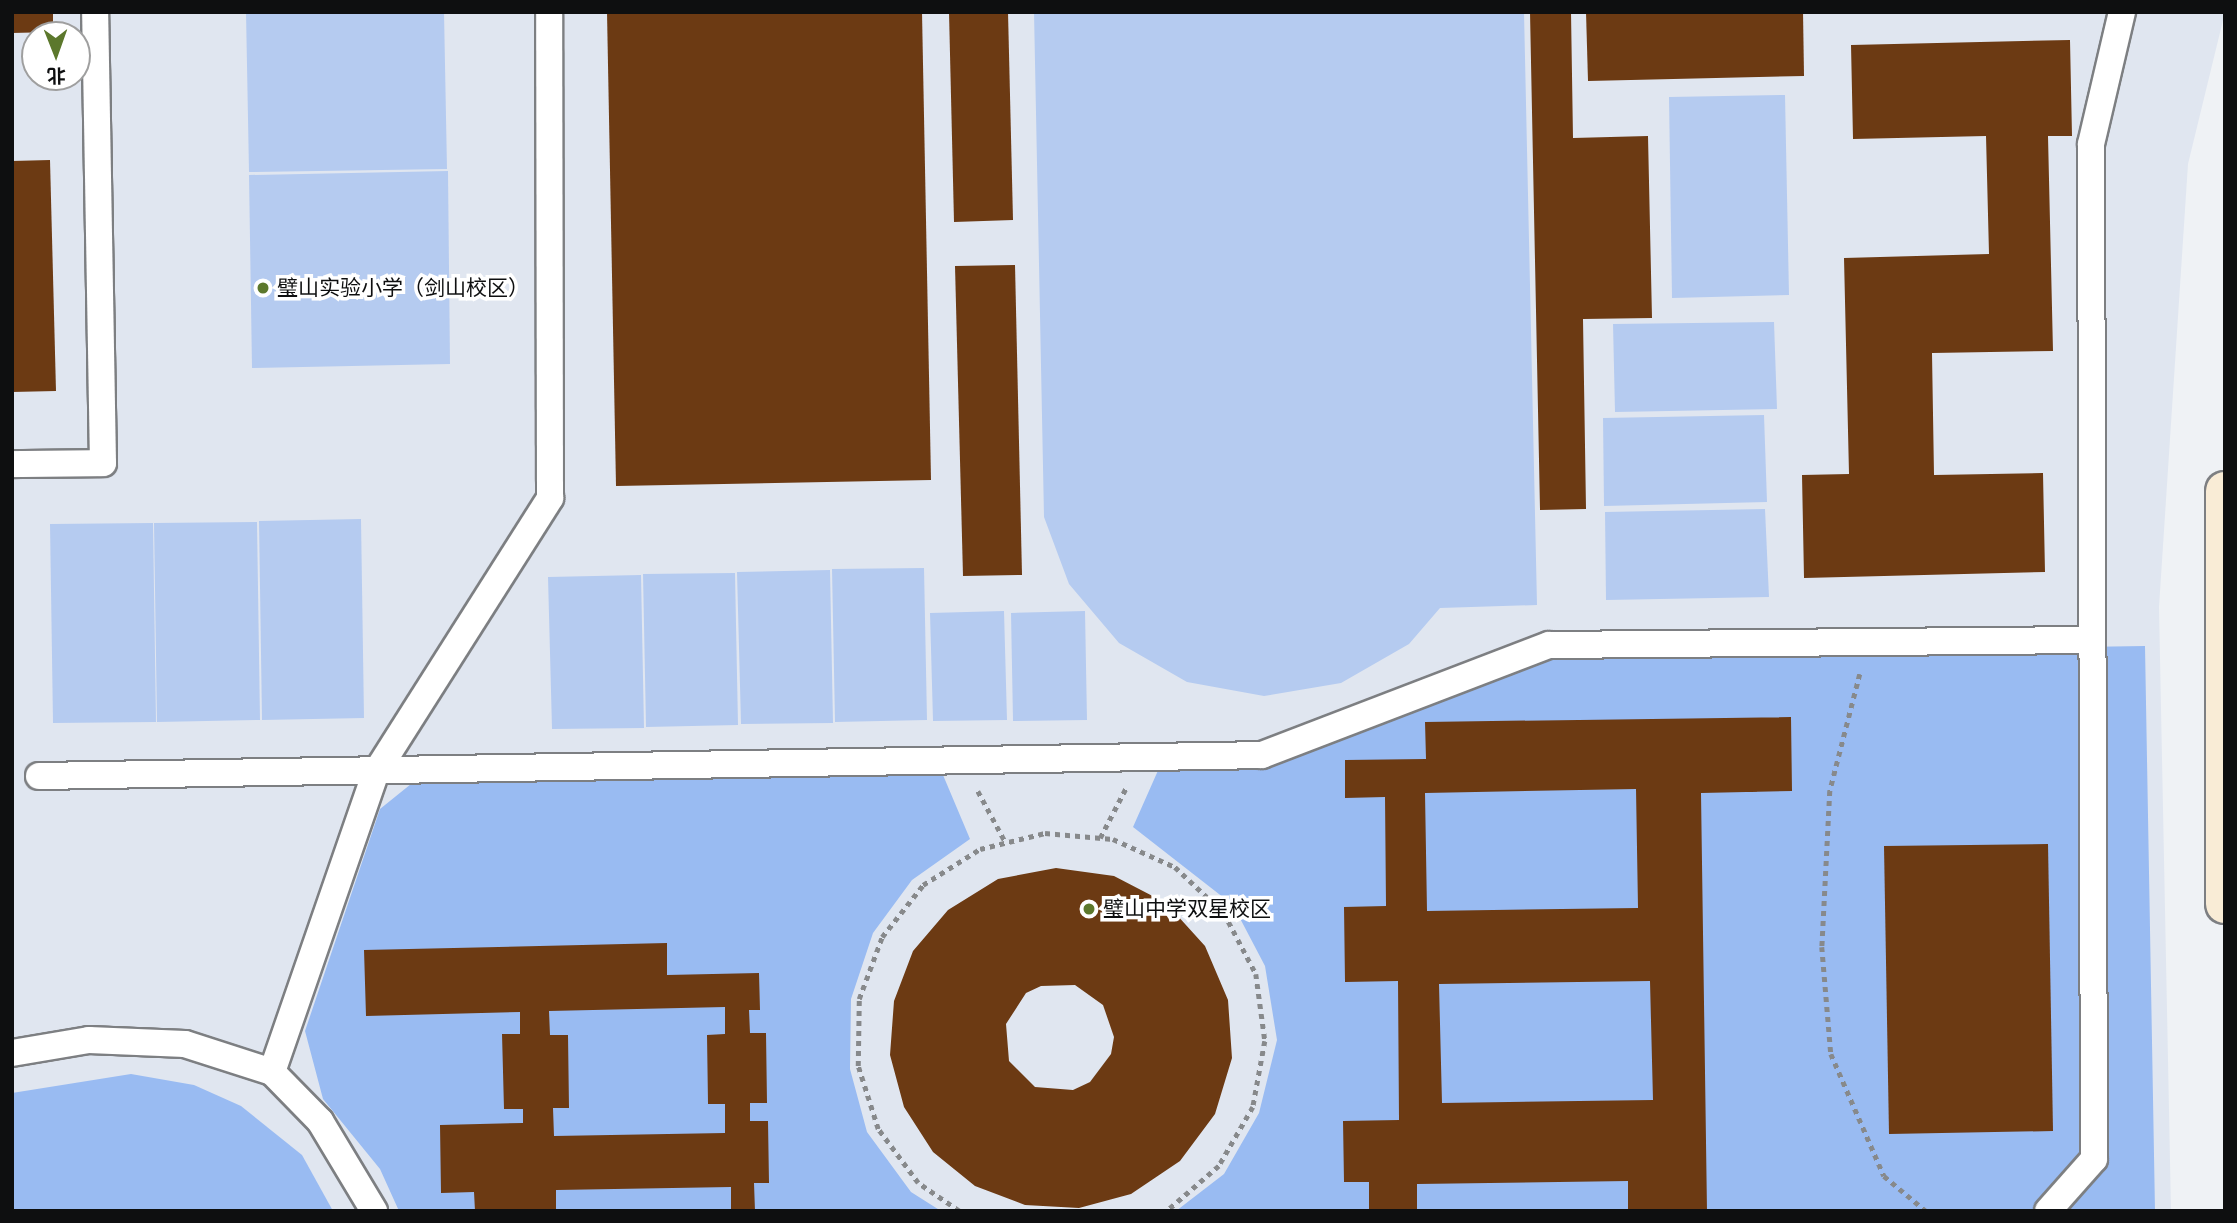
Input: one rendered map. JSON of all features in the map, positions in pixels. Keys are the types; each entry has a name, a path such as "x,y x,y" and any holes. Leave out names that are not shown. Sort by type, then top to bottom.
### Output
{"street":[{"path":"12,464 103,463 95,12"},
{"path":"272,1072 377,771 550,498 549,12"},
{"path":"2048,1211 2094,1159 2091,144 2122,12"},
{"path":"2225,491 2225,904"},
{"path":"39,776 1262,755 1549,645 2092,640"},
{"path":"12,1053 89,1040 185,1044 272,1072 320,1121 374,1211"}],"path":[{"path":"1874,642 1849,698 1830,791 1822,947 1832,1054 1884,1176 1926,1211"},
{"path":"1100,838 1142,757"},
{"path":"961,760 1006,843"},
{"path":"959,1211 918,1183 878,1129 858,1066 859,999 882,937 923,885 980,849 1045,833 1100,838 1175,867 1224,913 1256,974 1265,1041 1253,1107 1219,1166 1167,1211"}],"shaded area":[{"name":"璧山中学双星校区","path":"12,12 2225,12 2188,164 2159,607 2171,1211 12,1211"},
{"path":"246,12 444,12 447,169 249,172"},
{"path":"1034,12 1524,12 1537,605 1440,608 1409,644 1341,683 1264,696 1187,682 1119,643 1069,584 1044,517"},
{"path":"1785,95 1789,295 1672,298 1669,97"},
{"path":"448,171 450,364 252,368 249,175"},
{"path":"1774,322 1777,409 1615,412 1613,324"},
{"path":"1764,415 1767,502 1604,506 1603,418"},
{"path":"1765,509 1769,597 1606,600 1605,512"},
{"path":"361,519 364,718 262,720 259,521"},
{"path":"257,522 260,720 157,722 154,523"},
{"path":"153,523 156,722 53,723 50,524"},
{"path":"924,568 927,720 835,722 832,569"},
{"path":"830,570 833,723 741,724 737,572"},
{"path":"735,573 738,725 646,727 643,574"},
{"path":"641,575 644,728 552,729 548,577"},
{"path":"1004,611 1007,720 933,721 930,613"},
{"path":"1085,611 1087,720 1013,721 1011,613"},
{"path":"2145,646 2155,1211 1176,1211 1224,1174 1259,1113 1277,1040 1265,966 1233,905 1133,827 1160,766 1263,765 1554,655"},
{"path":"943,775 970,839 912,880 873,933 851,999 850,1069 867,1132 911,1192 941,1211 399,1211 380,1169 323,1099 305,1031 380,809 411,784"},
{"path":"131,1074 194,1085 241,1106 302,1155 333,1211 12,1211 12,1093"}],"building":[{"path":"12,12 53,12 53,21 21,21 21,33 12,33"},
{"path":"607,12 922,12 931,480 616,486"},
{"path":"949,12 1008,12 1013,220 954,222"},
{"path":"1530,12 1571,12 1573,138 1648,136 1652,318 1583,319 1586,509 1540,510"},
{"path":"1586,12 1803,12 1804,76 1588,81"},
{"path":"2070,40 2072,136 2048,136 2053,351 1932,353 1934,475 2043,473 2045,572 1804,578 1802,475 1849,474 1844,258 1989,254 1986,136 1853,139 1851,45"},
{"path":"50,160 56,391 12,392 12,161"},
{"path":"1015,265 1022,575 963,576 955,266"},
{"path":"1791,717 1792,791 1701,793 1707,1211 1628,1211 1628,1181 1417,1184 1417,1211 1369,1211 1369,1182 1344,1182 1343,1121 1399,1120 1398,981 1345,982 1344,907 1386,906 1385,797 1345,798 1345,760 1426,759 1425,722","holes":["1636,789 1638,908 1427,911 1425,793","1650,981 1653,1100 1442,1103 1439,984"]},
{"path":"2048,844 2053,1131 1889,1134 1884,846"},
{"path":"1056,868 1114,876 1166,903 1205,946 1228,1000 1232,1058 1215,1114 1180,1161 1131,1194 1079,1208 1025,1205 975,1186 933,1152 904,1107 890,1055 894,1001 913,951 948,910 998,879","holes":["1075,985 1103,1005 1114,1037 1111,1054 1090,1082 1073,1090 1035,1087 1009,1061 1006,1024 1026,993 1041,986"]},
{"path":"667,943 667,975 759,973 760,1010 749,1010 750,1033 766,1033 767,1103 750,1103 750,1121 768,1121 769,1183 754,1183 755,1211 731,1211 731,1187 556,1190 556,1211 475,1211 474,1192 441,1193 440,1125 523,1123 523,1109 504,1109 502,1034 520,1034 520,1012 366,1016 364,950","holes":["725,1007 725,1034 707,1035 708,1104 725,1104 725,1133 554,1136 553,1108 569,1108 568,1035 550,1035 549,1011"]}],"place":[{"name":"璧山实验小学（剑山校区）","path":"263,288"},
{"name":"璧山中学双星校区","path":"1089,909"}]}
